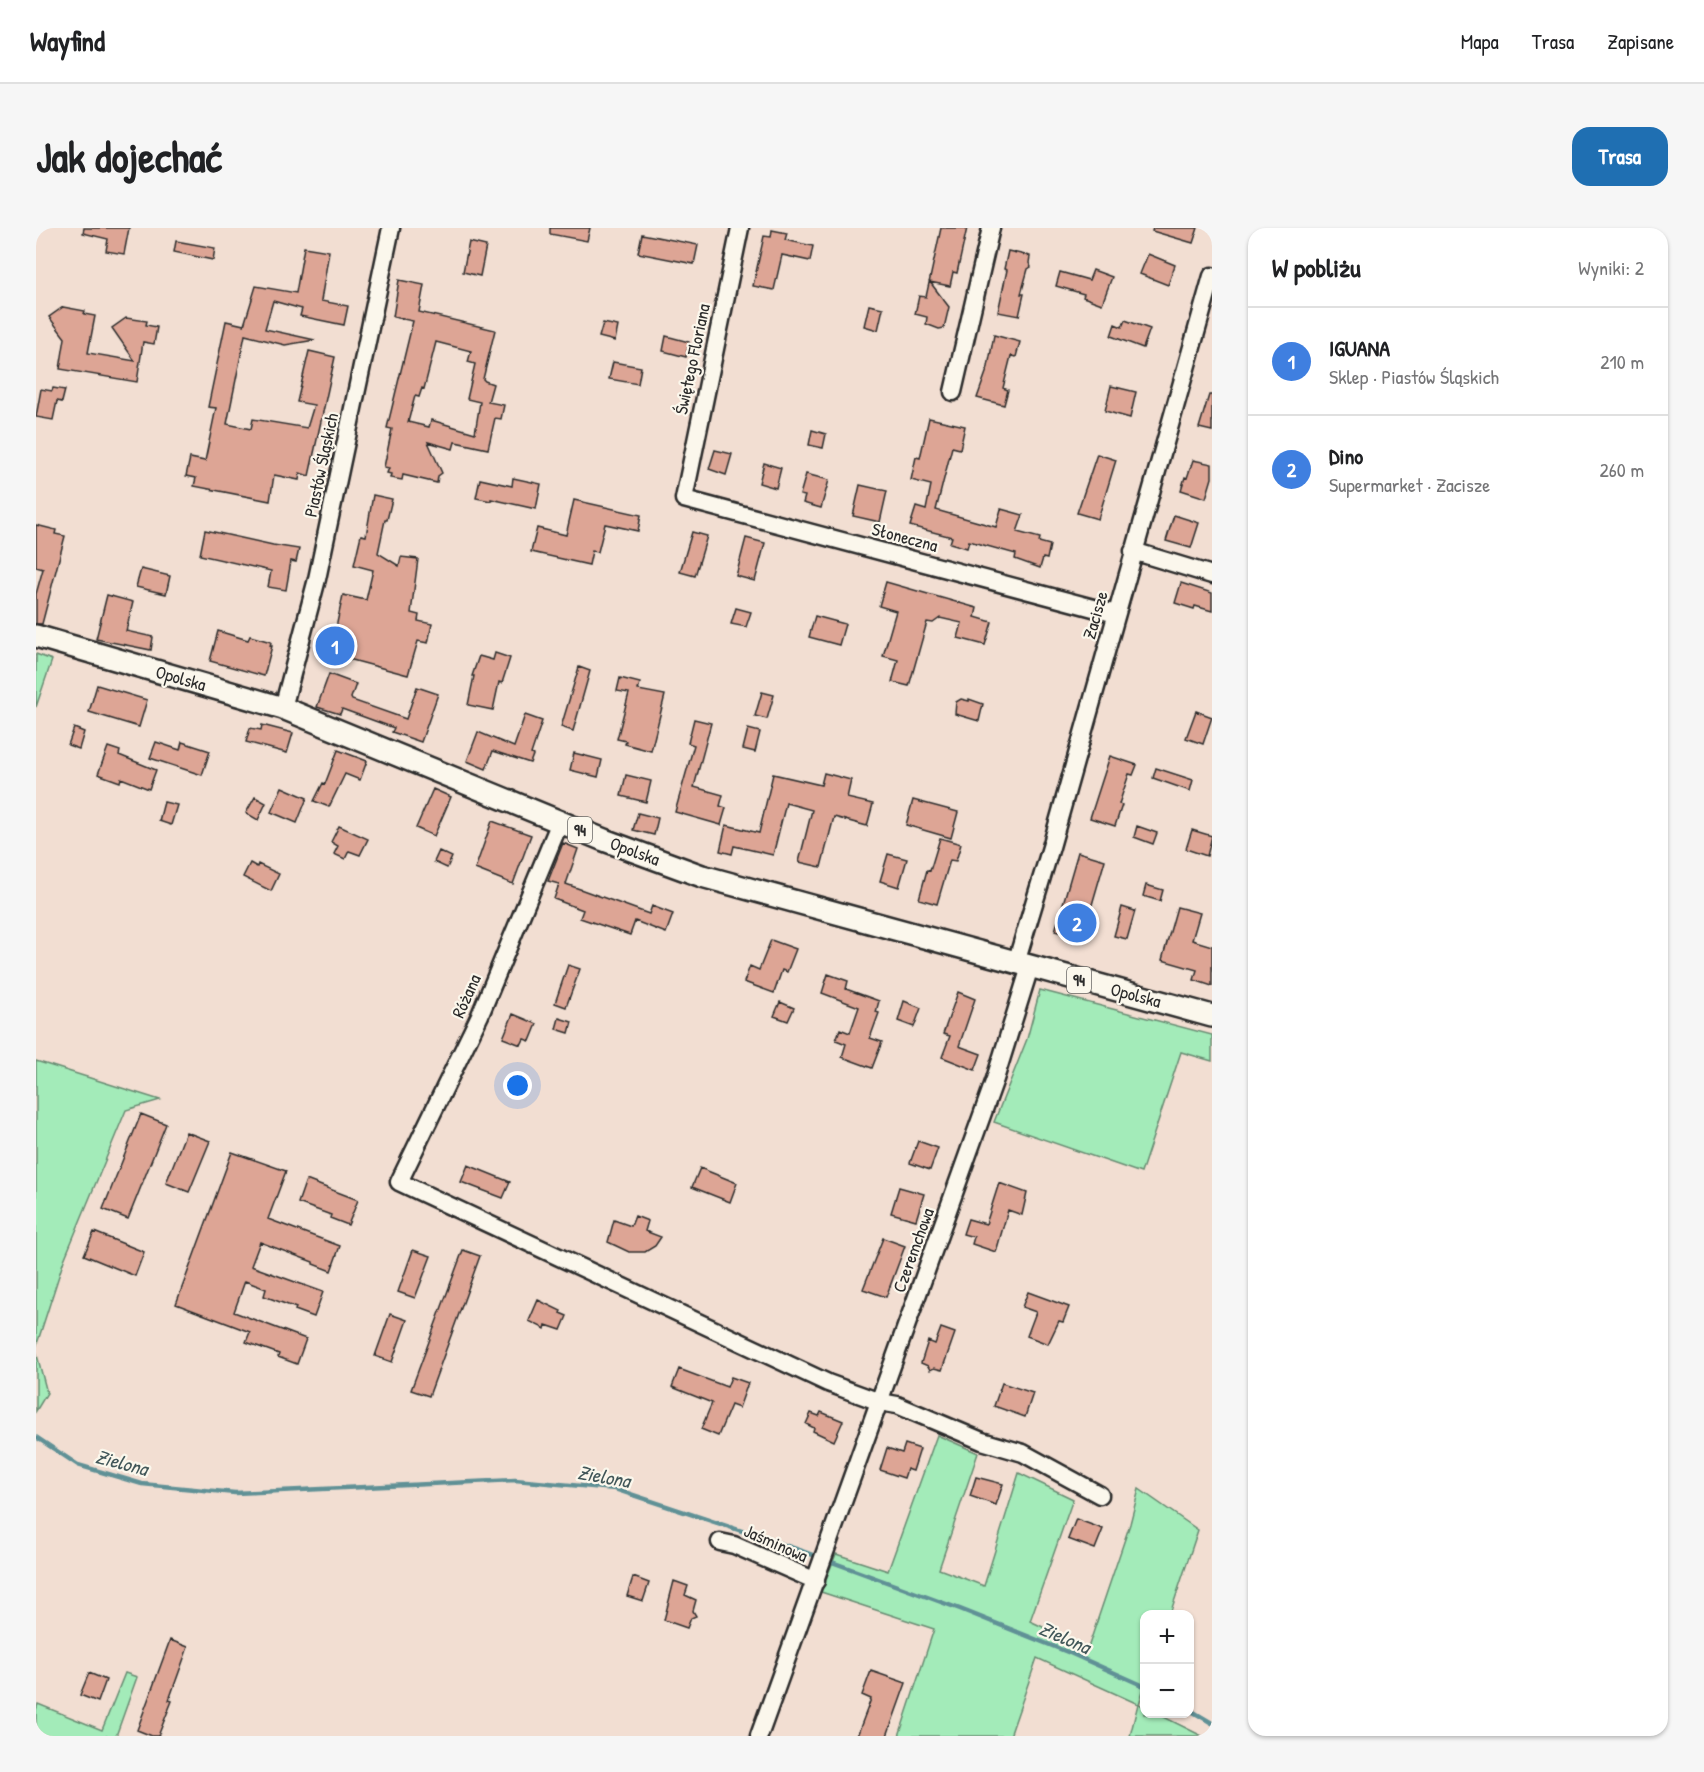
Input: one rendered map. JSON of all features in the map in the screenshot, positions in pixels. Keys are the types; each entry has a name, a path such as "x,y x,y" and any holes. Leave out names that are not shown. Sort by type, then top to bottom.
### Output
{"main road":[{"name":"Opolska","path":"36,636 283,708 560,822 702,876 1212,1016"}],"street":[{"name":"Piastów Śląskich","path":"283,708 317,579 391,228"},
{"name":"Świętego Floriana","path":"684,499 740,228"},
{"path":"953,392 991,228"},
{"name":"Zacisze","path":"1023,965 1051,847 1212,276"},
{"name":"Słoneczna","path":"684,499 1116,614"},
{"path":"1133,551 1212,575"},
{"name":"Różana","path":"560,822 480,1015 399,1182 740,1343 828,1383 880,1402"},
{"name":"Czeremchowa","path":"818,1576 995,1079 1023,965"},
{"path":"880,1402 897,1405 982,1441 1023,1453 1100,1495"},
{"name":"Jaśminowa","path":"720,1542 818,1576"},
{"path":"759,1736 818,1576"}],"green space":[{"path":"36,654 52,660 36,707"},
{"path":"1040,990 1212,1035 1212,1061 1181,1052 1141,1173 994,1122 1027,1039"},
{"path":"36,1061 160,1100 126,1110 64,1260 36,1347"},
{"path":"36,1351 47,1393 36,1411"},
{"path":"937,1435 978,1453 939,1569 984,1586 1019,1473 1073,1499 1030,1621 1088,1648 1130,1524 1139,1489 1198,1530 1171,1610 1140,1610 1140,1718 1166,1718 1202,1736 1130,1736 1138,1704 1037,1658 1010,1736 899,1736 934,1629 821,1592 836,1554 888,1571"},
{"path":"125,1673 137,1677 116,1736 36,1736 38,1704 102,1730"}],"building":[{"path":"84,228 129,228 124,254 106,251 108,239 83,233"},
{"path":"550,228 590,228 587,241 550,234"},
{"path":"941,228 967,228 957,273 953,272 950,286 930,282 949,307 944,328 939,329 926,324 927,317 915,314 919,296 926,297"},
{"path":"1153,228 1198,228 1193,243 1152,231"},
{"path":"772,230 787,233 785,240 813,246 810,261 782,255 774,290 753,286 764,236 771,237"},
{"path":"642,234 698,245 694,264 638,253"},
{"path":"176,241 215,248 213,260 174,252"},
{"path":"469,242 486,246 480,276 463,272"},
{"path":"304,247 329,251 321,301 348,306 344,325 300,316 302,309 273,301 265,329 315,340 285,345 245,335 227,424 251,429 253,419 307,428 314,405 297,402 309,351 335,357 309,476 300,473 299,480 274,475 270,501 194,486 196,478 186,476 190,458 205,461 216,408 208,407 226,321 244,325 256,286 296,293"},
{"path":"1008,251 1030,256 1031,267 1028,269 1021,294 1024,294 1019,316 998,312 1007,270 1004,269"},
{"path":"1148,254 1175,265 1168,285 1140,274"},
{"path":"1093,270 1112,277 1102,304 1083,297 1084,294 1056,286 1060,272 1089,280"},
{"path":"399,280 424,285 419,312 495,330 483,379 493,384 488,402 504,405 501,419 495,418 488,449 455,442 453,449 428,442 442,473 438,476 437,483 403,475 402,480 390,478 391,474 387,473 389,468 384,467 392,429 387,428 413,321 393,317","holes":["436,342 471,351 468,362 475,364 467,399 480,402 475,433 431,420 429,427 408,422 415,396 419,397 422,388 424,389"]},
{"path":"869,305 883,308 878,330 864,326"},
{"path":"63,307 85,311 84,314 95,316 88,353 135,361 112,328 126,318 147,321 146,325 157,327 154,344 143,342 137,382 60,369 65,338 49,317"},
{"path":"1125,320 1150,329 1143,348 1111,336 1115,324 1122,327"},
{"path":"603,323 618,326 615,341 599,337"},
{"path":"994,335 1020,342 1016,357 1011,356 1003,388 1008,390 1004,405 977,398 988,367"},
{"path":"666,336 689,342 686,357 663,351"},
{"path":"613,362 641,367 638,384 609,379"},
{"path":"1111,386 1136,392 1130,418 1105,411"},
{"path":"53,388 65,390 62,402 57,401 53,420 36,417 41,389 52,391"},
{"path":"1209,395 1212,395 1212,431 1199,428"},
{"path":"929,418 965,426 960,449 952,447 936,510 996,527 1001,509 1023,515 1017,532 1040,538 1039,542 1050,545 1047,559 1043,558 1040,568 1015,559 1016,554 969,541 967,548 950,543 952,537 910,526 916,507 926,510 931,485 911,480 916,457 920,458"},
{"path":"812,430 826,434 823,448 809,445"},
{"path":"715,450 732,454 726,475 709,469"},
{"path":"1097,454 1116,460 1098,519 1077,513"},
{"path":"1193,460 1212,464 1212,478 1206,498 1181,490"},
{"path":"764,463 781,468 776,488 759,483"},
{"path":"806,474 829,480 821,508 803,503 805,496 800,495"},
{"path":"513,478 541,484 536,509 476,498 480,479 512,486"},
{"path":"860,485 887,491 880,522 853,516"},
{"path":"373,495 392,499 378,553 399,566 401,557 418,559 411,613 419,615 418,621 432,624 428,643 418,641 408,675 326,653 329,635 334,637 343,595 366,600 373,570 354,565 361,535 366,536"},
{"path":"574,500 641,515 638,531 605,524 598,552 592,551 589,565 531,552 537,528 566,535"},
{"path":"1174,515 1199,523 1191,548 1166,541"},
{"path":"36,525 56,530 55,534 65,536 42,624 36,624 36,594 43,569 36,567"},
{"path":"205,530 299,549 296,562 291,561 286,590 268,587 271,571 200,555"},
{"path":"692,532 707,536 695,576 680,572"},
{"path":"746,538 765,543 755,581 736,576"},
{"path":"141,569 170,576 166,594 136,587"},
{"path":"886,582 977,608 975,617 992,622 985,645 958,638 962,623 940,618 933,623 927,622 909,686 892,682 898,660 883,656 896,611 879,606"},
{"path":"1181,583 1212,593 1212,611 1195,606 1194,609 1175,603"},
{"path":"107,595 133,602 126,631 153,637 151,650 96,639"},
{"path":"736,608 751,612 746,627 731,624"},
{"path":"815,616 845,624 839,645 809,637"},
{"path":"218,631 248,640 250,636 271,642 264,676 210,661"},
{"path":"495,653 510,658 502,683 499,682 493,710 468,705 474,676 472,676 479,656 493,660"},
{"path":"579,667 590,671 573,731 561,727"},
{"path":"329,674 356,684 352,700 406,719 417,687 438,694 421,742 392,732 394,728 342,709 340,714 317,707"},
{"path":"620,678 640,683 638,690 665,695 651,751 625,744 626,741 617,739 629,693 617,691"},
{"path":"97,685 147,700 139,727 89,712"},
{"path":"762,692 774,695 767,719 755,716"},
{"path":"961,699 983,704 979,721 955,714 956,702"},
{"path":"1196,711 1212,717 1203,744 1186,738"},
{"path":"525,715 542,721 530,763 493,751 486,769 467,761 478,732 514,747"},
{"path":"694,719 711,723 694,787 723,795 720,806 726,808 721,825 675,812 694,745 688,743"},
{"path":"262,725 293,733 287,753 246,742 250,728 261,730"},
{"path":"74,728 84,732 79,749 68,745"},
{"path":"748,729 760,732 755,752 743,749"},
{"path":"156,742 180,750 182,742 210,751 202,775 150,758"},
{"path":"108,747 120,751 119,755 156,770 149,789 121,778 120,782 98,774"},
{"path":"338,750 367,761 360,780 345,774 329,807 314,801 323,783 325,784"},
{"path":"574,753 602,760 598,777 570,770"},
{"path":"1110,756 1137,765 1133,775 1129,774 1119,804 1122,805 1115,826 1090,818"},
{"path":"1156,768 1193,780 1190,791 1153,778"},
{"path":"824,773 851,780 847,798 873,804 867,826 834,817 821,867 799,862 812,810 786,803 773,855 734,846 732,854 720,851 726,825 759,833 773,774 821,785"},
{"path":"626,775 651,781 646,802 621,796"},
{"path":"282,787 307,798 297,823 271,812"},
{"path":"433,789 451,797 434,836 416,828"},
{"path":"255,797 266,803 258,820 246,813"},
{"path":"913,800 958,812 951,838 906,825"},
{"path":"164,802 177,805 171,825 159,821"},
{"path":"638,813 658,818 654,835 633,830"},
{"path":"492,821 531,835 513,884 475,869"},
{"path":"339,826 368,839 360,855 349,851 345,859 334,854 338,846 331,842"},
{"path":"1137,826 1157,833 1153,844 1134,837"},
{"path":"1192,830 1212,836 1207,856 1186,849"},
{"path":"940,838 961,844 956,861 950,860 937,904 919,899 927,870 930,871"},
{"path":"563,843 578,849 566,884 649,914 652,906 673,914 666,933 635,921 630,935 580,918 583,910 554,899 559,884 548,881"},
{"path":"439,851 452,857 447,868 434,862"},
{"path":"1078,852 1105,860 1082,939 1055,931"},
{"path":"888,854 907,859 899,887 880,881"},
{"path":"250,863 257,867 258,864 279,874 271,891 243,877"},
{"path":"1146,885 1163,890 1160,901 1143,896"},
{"path":"1122,907 1135,911 1127,939 1114,936"},
{"path":"1177,907 1200,913 1192,940 1212,946 1212,986 1194,980 1197,970 1162,960"},
{"path":"771,940 796,949 787,972 782,970 774,993 744,982 750,966 759,970"},
{"path":"568,965 580,969 566,1007 555,1003"},
{"path":"828,974 848,981 846,989 879,1001 876,1012 879,1013 870,1038 882,1042 872,1068 842,1057 846,1044 836,1040 840,1029 850,1033 859,1007 822,993"},
{"path":"958,992 975,999 959,1046 981,1054 975,1070 942,1057 950,1036 943,1034"},
{"path":"904,1001 921,1008 914,1027 898,1021"},
{"path":"780,1002 794,1008 788,1021 774,1016"},
{"path":"513,1014 537,1024 530,1041 524,1039 521,1045 503,1038"},
{"path":"559,1018 572,1022 569,1033 556,1029"},
{"path":"141,1114 166,1124 128,1219 103,1209"},
{"path":"186,1132 210,1141 189,1192 166,1183"},
{"path":"918,1141 938,1148 930,1170 910,1163"},
{"path":"232,1152 286,1171 268,1219 340,1246 331,1271 260,1242 251,1266 323,1292 314,1317 264,1296 266,1289 245,1281 234,1312 306,1339 297,1364 278,1357 279,1354 246,1342 250,1332 176,1304"},
{"path":"468,1165 510,1182 503,1198 461,1182"},
{"path":"700,1168 737,1183 730,1202 692,1187"},
{"path":"306,1180 358,1200 348,1225 330,1218 331,1215 298,1203"},
{"path":"999,1183 1027,1193 1022,1215 1008,1210 996,1252 972,1244 974,1237 963,1234 968,1219 986,1224"},
{"path":"899,1187 924,1194 916,1220 891,1213"},
{"path":"635,1216 648,1221 645,1231 661,1237 655,1246 645,1252 629,1252 608,1242 614,1220 631,1226"},
{"path":"94,1232 144,1252 135,1276 84,1255"},
{"path":"883,1238 905,1246 886,1297 863,1289"},
{"path":"413,1250 431,1256 415,1298 398,1292"},
{"path":"463,1250 480,1256 429,1396 411,1390"},
{"path":"1028,1292 1069,1307 1063,1322 1059,1321 1048,1344 1027,1336 1036,1312 1022,1307"},
{"path":"538,1300 567,1316 561,1330 546,1325 545,1329 529,1321"},
{"path":"390,1314 407,1320 392,1362 375,1356"},
{"path":"941,1328 955,1333 942,1370 934,1368 930,1370 928,1366 921,1363 928,1341 935,1344"},
{"path":"679,1369 727,1387 731,1377 748,1383 739,1408 731,1405 718,1436 701,1429 712,1403 672,1387"},
{"path":"1002,1383 1033,1393 1025,1417 994,1406"},
{"path":"821,1412 843,1421 834,1441 813,1431 814,1428 806,1424 811,1413 819,1416"},
{"path":"905,1444 920,1449 913,1471 907,1469 904,1478 880,1470 887,1448 902,1453"},
{"path":"976,1477 1003,1484 996,1505 970,1496"},
{"path":"1076,1519 1103,1529 1095,1549 1068,1539"},
{"path":"633,1577 649,1583 643,1601 627,1596"},
{"path":"674,1581 688,1586 685,1595 696,1600 693,1611 696,1616 691,1618 687,1628 664,1620"},
{"path":"170,1640 188,1647 169,1700 172,1701 158,1736 152,1736 137,1730"},
{"path":"871,1671 906,1683 887,1736 857,1736 871,1699 862,1695"},
{"path":"89,1673 106,1680 98,1702 80,1695"}],"waterway":[{"name":"Zielona","path":"36,1437 78,1465 142,1484 235,1493 515,1480 615,1489 802,1551 960,1609 1070,1653 1140,1684"},
{"name":"Zielona","path":"1194,1712 1212,1723"}],"place":[{"name":"IGUANA","path":"335,646"},
{"name":"Dino","path":"1077,923"}]}
